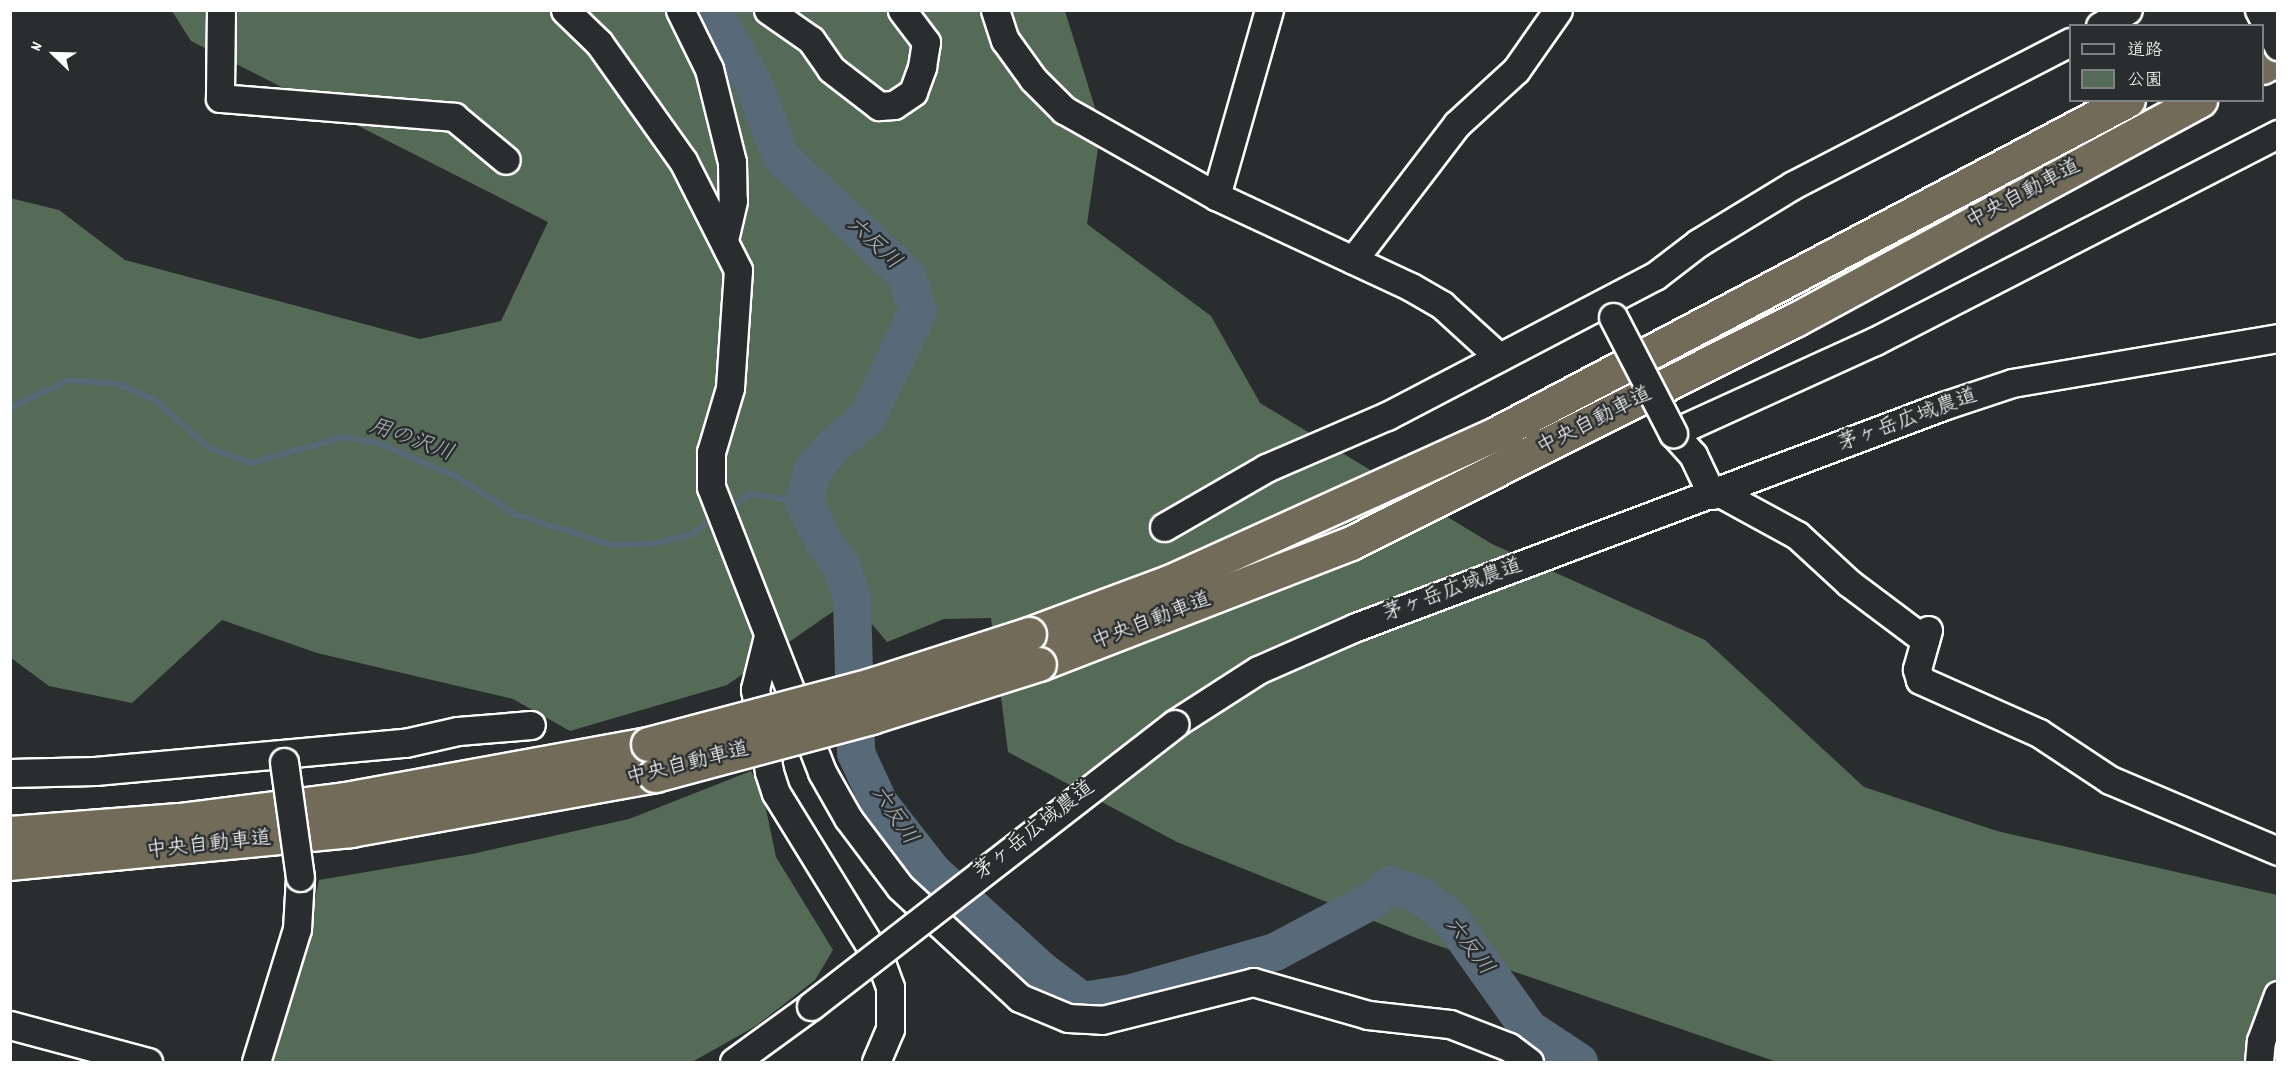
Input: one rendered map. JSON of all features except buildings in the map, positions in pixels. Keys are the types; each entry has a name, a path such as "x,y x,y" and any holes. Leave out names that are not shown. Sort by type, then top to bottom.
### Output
{"highway":[{"name":"中央自動車道","path":"1034,649 1169,582 1499,432 2124,102"},
{"name":"中央自動車道","path":"10,863 350,830 651,759 871,685 1034,649 1351,543 1784,325 2196,102"},
{"name":"中央自動車道","path":"10,833 179,820 345,799 515,772 651,759"}],"street":[{"path":"221,10 220,98 454,117 506,160"},
{"path":"565,10 599,43 683,161 725,237 738,270 730,388 711,452 716,500 822,772 848,818 900,887 1020,998 1068,1018 1102,1020 1253,982 1368,1015 1450,1024 1509,1047 1528,1062"},
{"path":"680,10 709,69 732,162 733,201 725,237"},
{"path":"768,10 811,40 831,69 879,106 894,105 913,92 922,67 926,42 902,10"},
{"path":"995,10 1005,40 1033,79 1064,110 1216,196 1353,260 1442,305 1499,357"},
{"path":"1216,196 1269,10"},
{"path":"1353,260 1457,124 1516,70 1558,10"},
{"path":"2104,24 2128,10"},
{"path":"2259,10 2277,46"},
{"path":"1164,527 1266,468 1387,416 1499,357 1610,309 1698,243 1842,158 1915,125 2069,43"},
{"path":"1673,434 1875,341 2277,134"},
{"path":"1610,309 1673,434 1693,455 1715,494 1797,535 1849,583 1927,635 1917,669 1920,680 2039,733 2110,780 2277,851"},
{"name":"茅ヶ岳広域農道","path":"734,1062 811,1006 1174,724 1258,670 1301,650 2012,383 2277,338"},
{"path":"768,636 755,689 769,772 776,793 882,965 890,987 890,1029 876,1062"},
{"path":"10,773 95,771 283,757 405,743 458,731 531,725"},
{"path":"256,1062 297,929 300,877 283,757"},
{"path":"2259,1062 2261,1041 2277,995"},
{"path":"10,1025 148,1062"}],"green space":[{"path":"172,11 1065,11 1101,127 1087,224 1211,316 1260,403 1492,544 1705,640 1864,787 1997,831 2277,895 2277,1062 1777,1062 1416,938 1177,842 1008,752 991,618 944,619 887,642 851,599 727,685 570,731 513,699 317,653 222,620 132,703 49,686 11,658 10,198 59,210 125,260 420,339 501,321 548,222 191,41"},
{"path":"751,771 762,790 776,857 833,950 815,980 756,1026 692,1062 267,1062 300,970 319,880 472,854 629,819"}],"waterway":[{"name":"六反川","path":"713,10 753,83 782,158 907,276 918,311 867,418 834,445 812,471 804,502 823,541 841,566 852,598 856,753 879,803 933,872 1042,971 1082,1001 1128,994 1275,952 1371,901 1391,885 1419,895 1450,918 1529,1029 1579,1062"},
{"name":"用の沢川","path":"10,408 69,380 118,384 154,399 209,448 251,463 343,437 378,443 457,477 517,515 612,545 650,544 690,535 716,517"},
{"name":"用の沢川","path":"727,510 750,494 804,502"}]}
